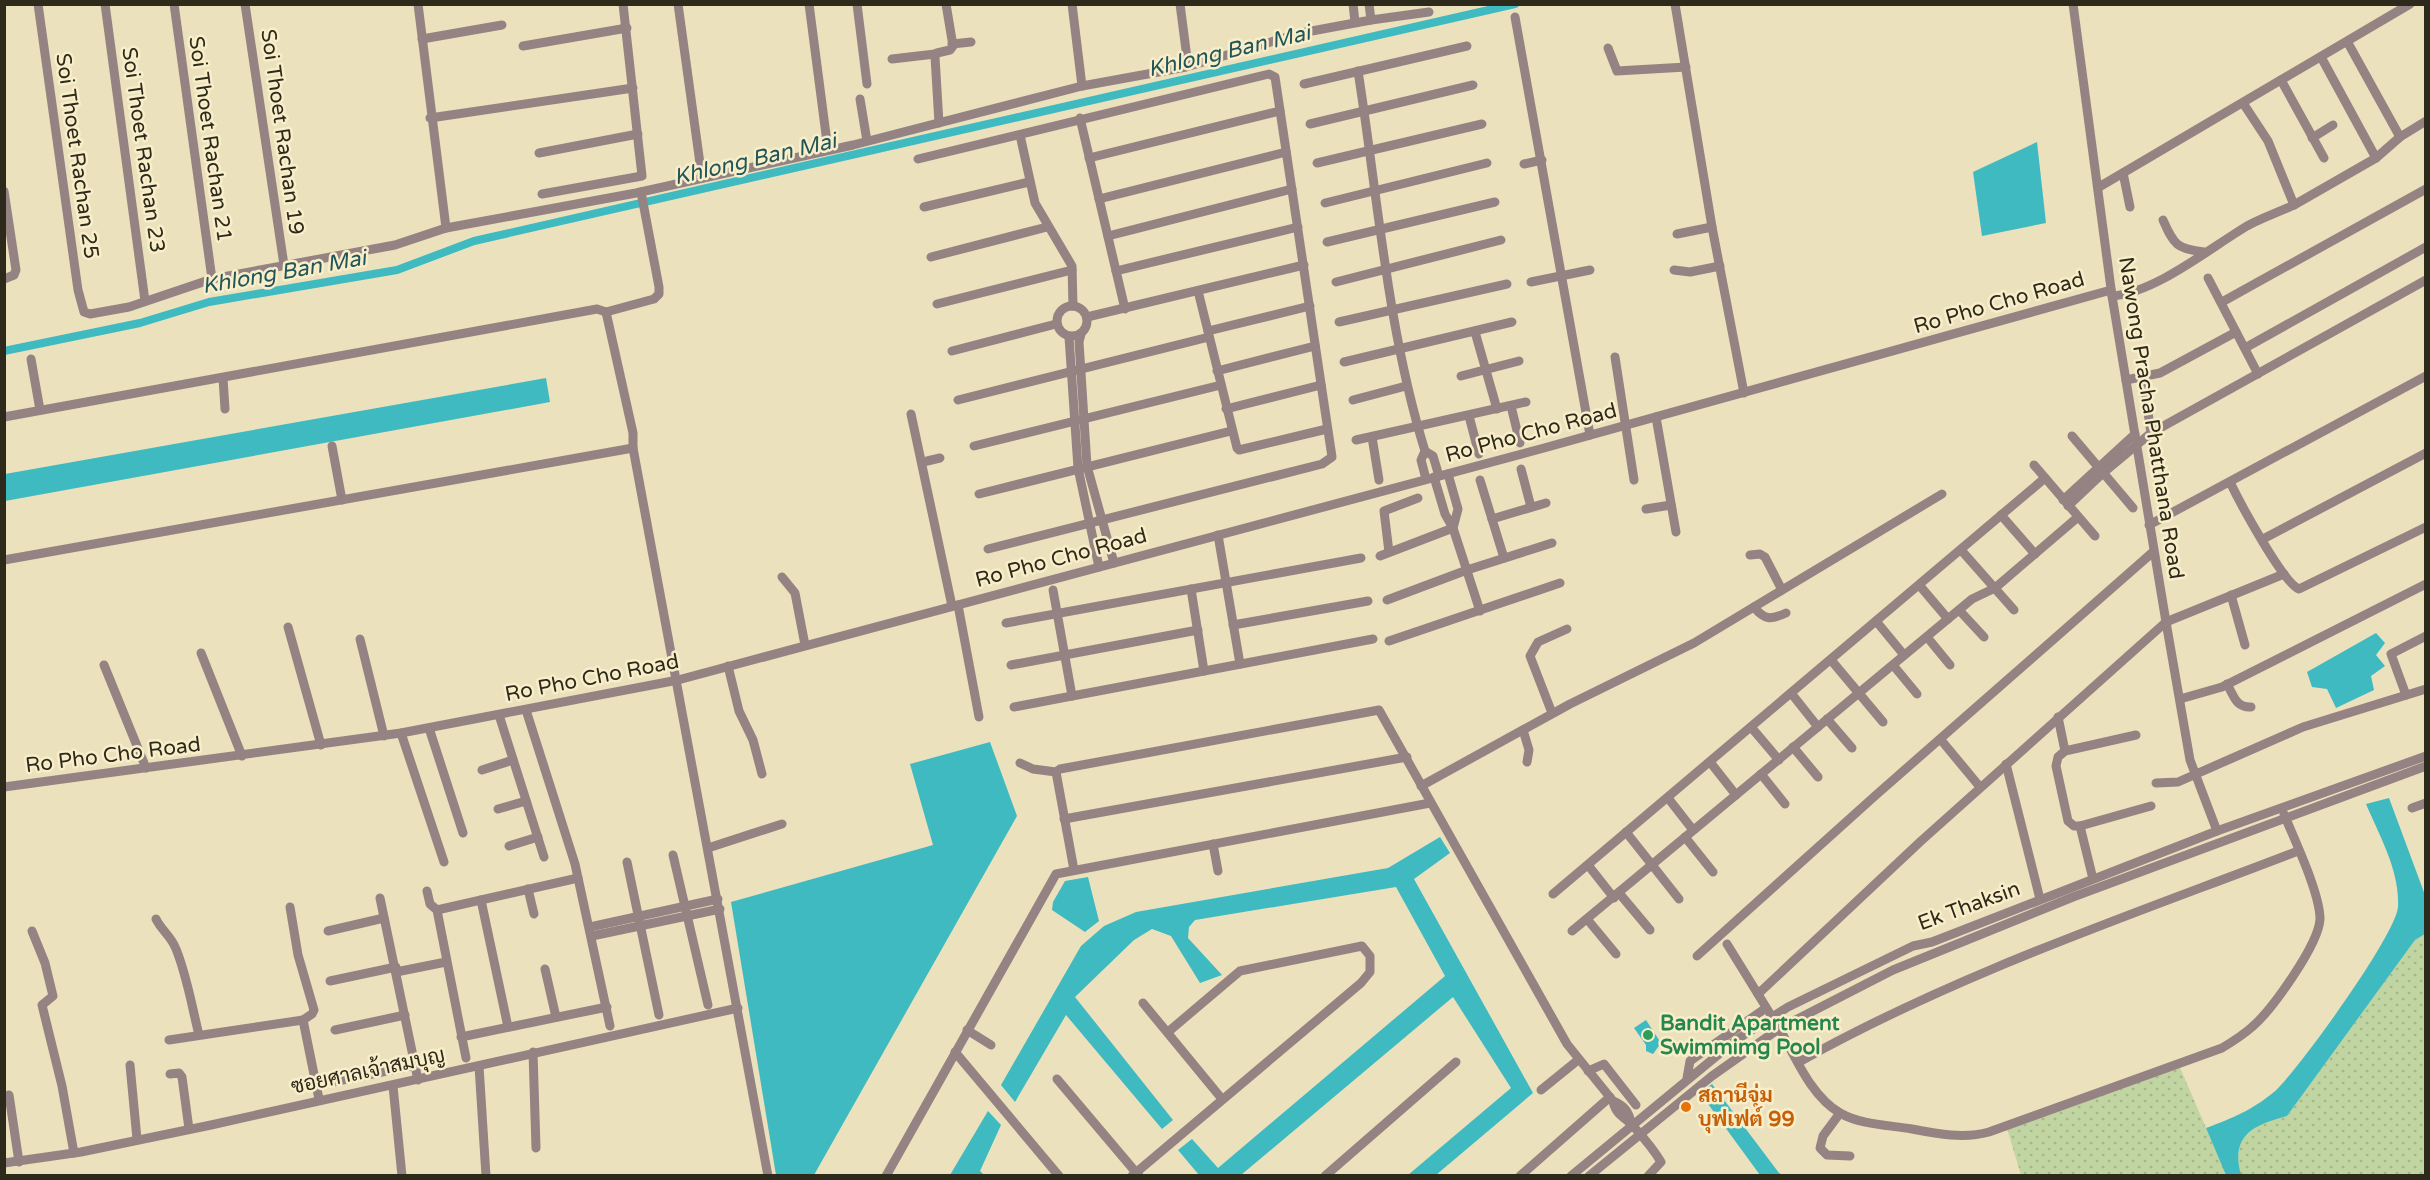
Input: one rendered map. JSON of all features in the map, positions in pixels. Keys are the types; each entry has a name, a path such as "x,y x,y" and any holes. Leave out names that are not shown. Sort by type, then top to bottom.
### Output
{"street":[{"name":"Soi Thoet Rachan 25","path":"38,4 78,290 84,312 100,312 145,301"},
{"name":"Soi Thoet Rachan 23","path":"105,4 145,301"},
{"name":"Soi Thoet Rachan 21","path":"174,4 212,279"},
{"name":"Soi Thoet Rachan 19","path":"245,4 284,265"},
{"path":"418,4 430,118 446,228"},
{"path":"542,194 642,177 623,4"},
{"path":"678,4 702,178"},
{"path":"809,4 828,150"},
{"path":"857,4 867,84"},
{"path":"892,59 950,50 952,44 946,4"},
{"path":"1072,4 1082,86"},
{"path":"1180,4 1187,58"},
{"path":"1353,4 1355,22"},
{"path":"1369,4 1371,20"},
{"path":"1675,4 1712,227 1744,393"},
{"name":"Nawong Pracha Phatthana Road","path":"2073,4 2112,293 2148,525 2187,747 2217,831"},
{"path":"2099,187 2348,43 2410,4"},
{"path":"145,301 212,279 396,245 446,228 642,195 702,178 867,141 1082,86 1186,67 1301,33 1355,22 1429,12"},
{"path":"1515,17 1590,435"},
{"path":"422,39 502,26"},
{"path":"523,46 627,28"},
{"path":"952,44 971,42"},
{"path":"2348,43 2400,137"},
{"path":"1304,84 1467,46"},
{"path":"1608,48 1617,71 1686,68"},
{"path":"935,54 939,123"},
{"path":"2321,57 2376,158"},
{"path":"1358,71 1373,191 1406,386 1425,451 1433,456 1444,514 1453,528 1480,610"},
{"path":"918,159 1269,74 1275,77 1332,457 1328,462 988,549"},
{"path":"2281,80 2324,158"},
{"path":"1310,123 1473,85"},
{"path":"430,118 633,88"},
{"path":"860,99 867,141"},
{"path":"2243,103 2268,141 2294,205"},
{"path":"1089,158 1280,111"},
{"path":"1080,118 1125,309"},
{"name":"Ro Pho Cho Road","path":"4,787 401,733 678,680 2112,293 2125,295 2148,287 2250,224 2294,205 2376,158 2400,137 2426,121"},
{"path":"1317,163 1482,124"},
{"path":"2312,138 2333,125"},
{"path":"539,153 638,134"},
{"path":"1020,135 1035,203 1047,227 1065,252 1072,270 1073,306"},
{"path":"1099,199 1286,152"},
{"path":"1524,164 1542,160"},
{"path":"1325,203 1487,163"},
{"path":"2123,173 2130,207"},
{"path":"924,207 1029,182"},
{"path":"1108,236 1292,189"},
{"path":"2222,302 2426,189"},
{"path":"4,191 16,270 14,276 4,279"},
{"path":"4,417 597,309 606,312 654,299 659,294 642,195"},
{"path":"1327,242 1495,202"},
{"path":"2163,220 2171,240 2178,246 2185,250 2204,252"},
{"path":"931,257 1047,227"},
{"path":"1116,271 1298,227"},
{"path":"1677,234 1712,227"},
{"path":"1336,282 1501,240"},
{"path":"2245,348 2426,247"},
{"path":"1087,317 1304,265"},
{"path":"1674,270 1690,272 1720,266"},
{"path":"937,304 1072,270"},
{"path":"1530,282 1590,270"},
{"path":"2208,278 2258,374"},
{"path":"2066,503 2136,439 2151,433 2426,280"},
{"path":"1339,322 1506,284"},
{"path":"1198,291 1231,430 1239,450 1327,429"},
{"path":"1076,373 1081,334 1087,325 1087,317 1082,309 1073,306 1060,311 1056,324 1061,332 1069,337 1081,334"},
{"path":"957,400 1076,373 1310,306"},
{"path":"606,312 633,433 633,448 678,680 768,1176"},
{"path":"1344,363 1512,322"},
{"path":"952,351 1056,324"},
{"path":"1475,332 1497,409"},
{"path":"2126,380 2160,373 2236,332"},
{"path":"1069,337 1076,373 1082,467 1090,523 1100,567"},
{"path":"1217,371 1315,346"},
{"path":"1615,357 1634,480"},
{"path":"31,359 40,410"},
{"path":"1461,376 1519,361"},
{"path":"2148,525 2426,376"},
{"path":"223,378 225,409"},
{"path":"2143,378 2151,433"},
{"path":"974,446 1221,385"},
{"path":"1226,409 1321,385"},
{"path":"1353,400 1406,386"},
{"path":"1356,440 1418,428 1526,402"},
{"path":"1511,406 1520,443"},
{"path":"911,414 979,717"},
{"path":"1469,416 1479,454"},
{"path":"1656,417 1676,532"},
{"path":"979,494 1231,430"},
{"path":"2072,436 2133,508"},
{"path":"1372,437 1379,480"},
{"path":"332,446 342,500"},
{"path":"4,560 633,448"},
{"path":"2263,539 2426,453"},
{"path":"923,462 940,458"},
{"path":"2034,465 2096,536"},
{"path":"1082,467 1114,563"},
{"path":"1521,469 1531,507"},
{"path":"1437,477 1458,509 1453,528"},
{"path":"1553,894 2045,478"},
{"path":"1480,480 1504,558"},
{"path":"2230,482 2252,525 2295,588 2306,587 2426,527"},
{"path":"1421,786 1552,713 1694,643 1942,494"},
{"path":"1418,498 1384,511 1384,554 1453,528"},
{"path":"1492,519 1546,502"},
{"path":"1646,509 1671,505"},
{"path":"2001,516 2035,554"},
{"path":"1572,930 1959,610 1981,594 1995,588 2078,517"},
{"path":"1218,535 1240,664"},
{"path":"1387,600 1467,570 1552,543"},
{"path":"1961,550 2014,610"},
{"path":"1697,956 2153,552"},
{"path":"1750,555 1760,554 1765,557 1782,591"},
{"path":"1006,623 1361,558"},
{"path":"1758,994 1980,787 2166,622 2284,574"},
{"path":"782,577 795,592 805,645"},
{"path":"1389,641 1560,583"},
{"path":"2180,699 2228,684 2426,584"},
{"path":"1920,586 1948,619"},
{"path":"1191,589 1204,671"},
{"path":"1053,590 1072,696"},
{"path":"2231,595 2245,645"},
{"path":"1233,626 1368,601"},
{"path":"1754,607 1762,617 1768,619 1785,613"},
{"path":"1959,610 1984,637"},
{"path":"1876,621 1904,655"},
{"path":"288,627 321,745"},
{"path":"1552,713 1530,656 1538,642 1567,629"},
{"path":"1011,665 1198,630"},
{"path":"2406,695 2391,654 2426,636"},
{"path":"1927,637 1950,665"},
{"path":"360,639 384,735"},
{"path":"1014,707 1372,639"},
{"path":"201,653 242,756"},
{"path":"1830,660 1883,722"},
{"path":"104,665 146,768"},
{"path":"1893,665 1917,694"},
{"path":"728,666 739,711 753,740 762,774"},
{"path":"2228,684 2238,705 2251,707"},
{"path":"2156,783 2178,782 2282,735 2426,689"},
{"path":"1791,693 1818,727"},
{"path":"526,710 578,878 610,1026"},
{"path":"1020,762 1033,769 1056,772 1060,769 1379,710 1578,1060 1612,1099 1622,1119 1631,1124 1639,1133 1660,1162 1648,1176"},
{"path":"499,715 544,856"},
{"path":"2058,717 2065,751"},
{"path":"1827,719 1852,748"},
{"path":"1751,727 1779,760"},
{"path":"429,728 464,833"},
{"path":"1523,730 1529,750 1527,762"},
{"path":"401,733 444,862"},
{"path":"2136,735 2065,751 2057,760 2068,821 2074,826 2080,826 2151,807"},
{"path":"1941,740 1980,787"},
{"path":"1793,747 1818,777"},
{"path":"1064,819 1407,758"},
{"path":"482,770 513,760"},
{"name":"Ek Thaksin","path":"1631,1124 1687,1078 1690,1061 1770,1013 1913,946 1932,942 2217,831 2284,814 2425,760"},
{"path":"1710,762 1736,795"},
{"path":"2006,764 2040,899"},
{"path":"1056,772 1074,870"},
{"path":"1761,774 1785,804"},
{"path":"1668,798 1713,872"},
{"path":"498,809 526,801"},
{"path":"886,1176 1056,874 1430,803"},
{"path":"2412,808 2426,803"},
{"path":"1589,1176 1639,1133 1712,1076 1780,1028 1893,970 2284,814 2318,907 2320,920 2304,957 2271,1005 2253,1026 2222,1048 1979,1135 1938,1134 1857,1120 1840,1113 1816,1091 1780,1028 1727,944"},
{"path":"708,848 782,824"},
{"path":"2080,826 2093,879"},
{"path":"1626,832 1679,900"},
{"path":"509,846 538,837"},
{"path":"1213,844 1218,871"},
{"path":"1799,1062 1873,1021 1956,982 2298,851"},
{"path":"674,855 708,1005"},
{"path":"627,862 659,1015"},
{"path":"1588,865 1650,930"},
{"path":"437,910 578,878"},
{"path":"528,889 534,914"},
{"path":"427,891 430,904 437,910 466,1058"},
{"path":"380,898 418,1080"},
{"path":"481,900 508,1027"},
{"path":"591,932 639,916 687,905 719,904"},
{"path":"591,932 641,926 688,916 719,904"},
{"path":"169,1041 303,1020 312,1014 314,1010 298,954 290,907"},
{"path":"327,931 384,918"},
{"path":"156,919 161,930 170,934 177,951 199,1035"},
{"path":"1587,919 1616,954"},
{"path":"32,931 45,963 53,996 42,1005 62,1086 74,1153"},
{"path":"1057,1079 1136,1174 1167,1145 1361,983 1372,965 1367,949 1362,946 1240,971 1167,1032"},
{"path":"330,981 446,962"},
{"path":"545,969 556,1017"},
{"path":"1143,1003 1222,1099"},
{"path":"461,1036 607,1007"},
{"name":"ซอยศาลเจ้าสมบุญ","path":"4,1163 74,1153 320,1099 393,1086 534,1052 738,1008"},
{"path":"335,1030 405,1015"},
{"path":"303,1020 320,1099"},
{"path":"967,1030 991,1045"},
{"path":"534,1052 536,1148"},
{"path":"955,1052 1059,1176"},
{"path":"1542,1090 1578,1060"},
{"path":"1325,1176 1456,1062"},
{"path":"1588,1071 1604,1064 1636,1105"},
{"path":"130,1065 137,1139"},
{"path":"333,1082 416,1065"},
{"path":"480,1066 486,1176"},
{"path":"170,1074 179,1073 182,1077 189,1129"},
{"path":"393,1086 402,1176"},
{"path":"9,1095 19,1162"},
{"path":"1520,1176 1612,1099"},
{"path":"1840,1113 1823,1136 1820,1148 1827,1155 1850,1155"},
{"path":"1571,1176 1631,1124"}],"green space":[{"path":"2425,934 2425,1175 2021,1175 2006,1125 2178,1063 2216,1151 2243,1138 2261,1123 2287,1116 2415,940"}],"water":[{"path":"2037,142 2046,223 1982,236 1973,172"},
{"path":"546,378 550,402 5,501 5,474"},
{"path":"2376,633 2385,643 2376,655 2385,666 2371,676 2374,690 2336,708 2327,689 2312,687 2307,672"},
{"path":"990,742 1017,816 814,1175 776,1175 731,902 933,845 910,764"},
{"path":"2389,798 2425,895 2425,934 2415,940 2287,1116 2255,1128 2247,1134 2239,1151 2238,1162 2241,1175 2226,1175 2206,1128 2250,1109 2274,1092 2286,1079 2323,1032 2364,973 2393,922 2398,907 2396,880 2388,854 2366,804"},
{"path":"1440,837 1450,853 1414,879 1533,1093 1436,1175 1408,1175 1511,1088 1453,997 1241,1175 1199,1175 1178,1150 1192,1139 1218,1168 1445,976 1396,887 1195,920 1189,927 1188,938 1222,975 1200,983 1171,936 1152,929 1134,940 1075,997 1173,1120 1162,1129 1066,1015 1015,1102 1001,1085 1081,946 1104,926 1136,912 1388,868"},
{"path":"1088,877 1099,921 1085,932 1052,910 1053,902 1065,881"},
{"name":"Bandit Apartment Swimmimg Pool","path":"1646,1020 1661,1043 1653,1054 1646,1051 1646,1045 1634,1028"},
{"path":"1712,1084 1779,1173 1783,1175 1760,1175 1700,1093"},
{"path":"988,1111 1001,1125 980,1171 984,1175 950,1175"}],"waterway":[{"name":"Khlong Ban Mai","path":"4,351 140,323 209,302 397,270 474,241 1515,4"}],"place":[{"name":"Bandit Apartment Swimmimg Pool","path":"1648,1035"},
{"name":"สถานีจุ่ม บุฟเฟต์ 99","path":"1686,1107"}]}
